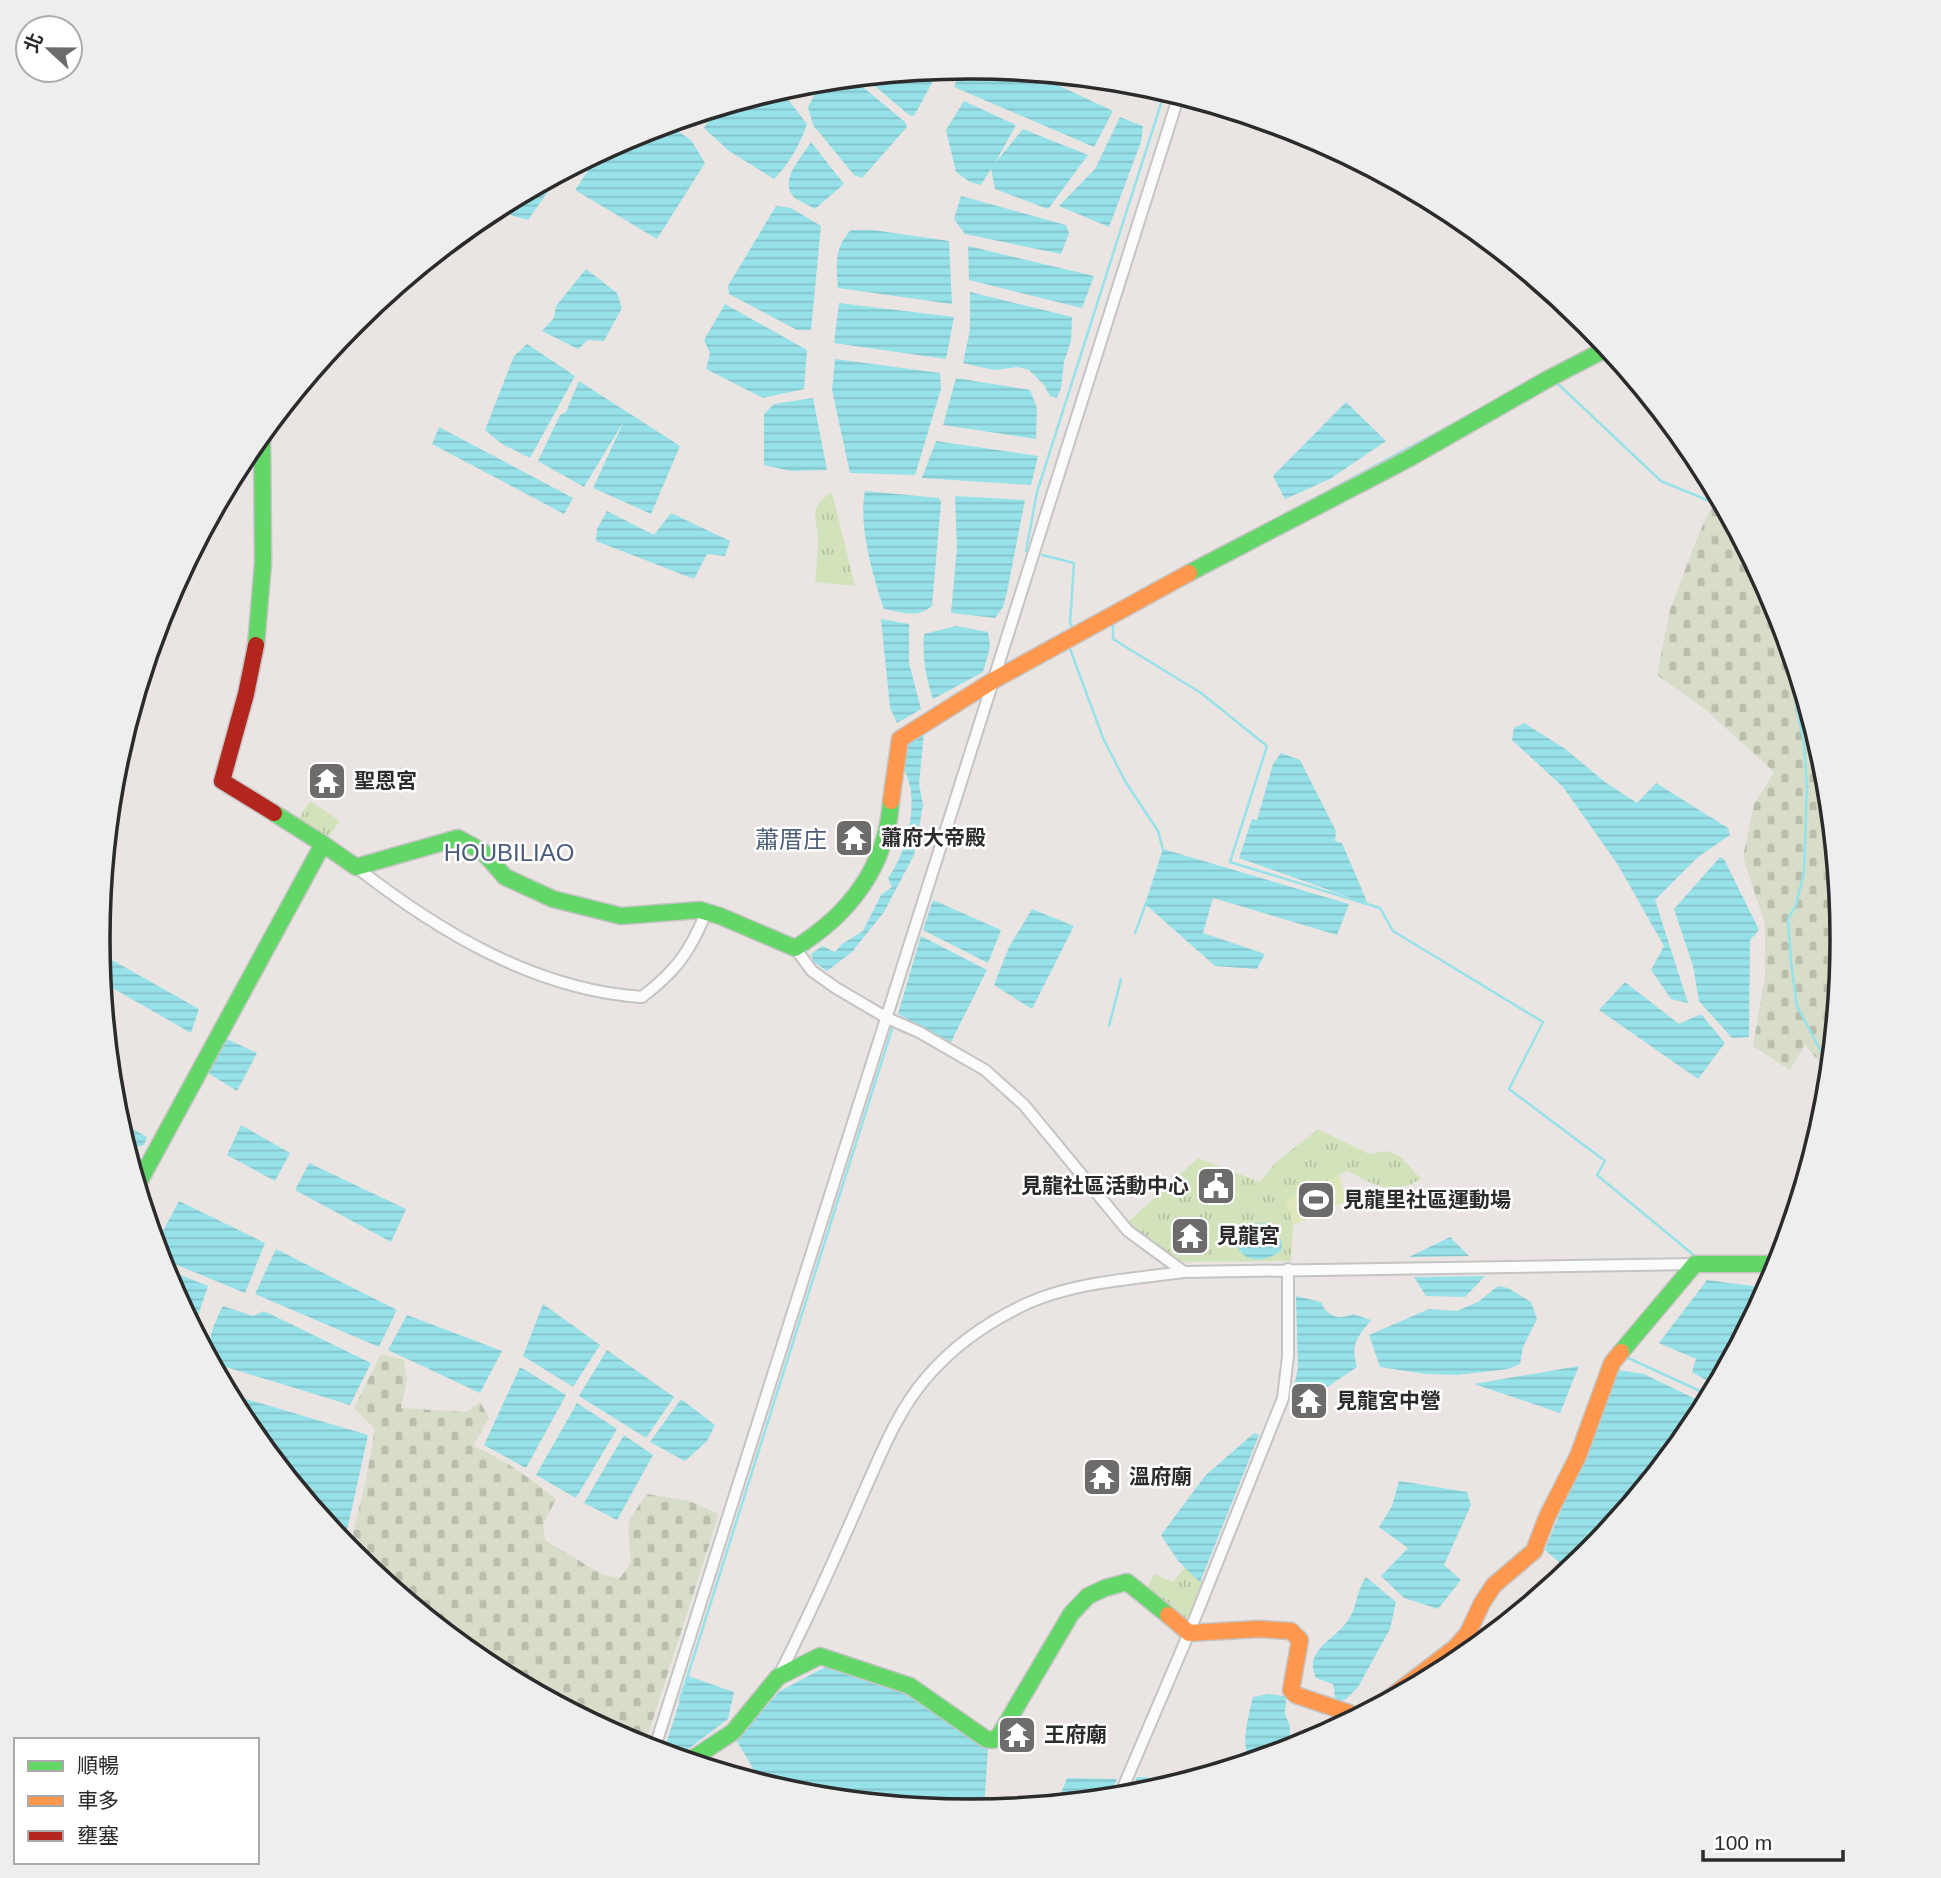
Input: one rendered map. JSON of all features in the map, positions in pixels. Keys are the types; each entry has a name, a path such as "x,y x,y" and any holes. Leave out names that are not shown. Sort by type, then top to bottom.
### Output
{"street":[{"path":"657,1740 1176,104"},
{"path":"795,948 815,937 841,915 861,892 876,862 889,825 900,738 994,680 1199,567 1408,459 1599,353"},
{"path":"262,451 261,603 258,629 248,687 222,781 323,844 394,897 460,939 573,987 642,997 679,964 693,944 706,913"},
{"path":"356,867 458,838 483,852 505,877 553,899 621,916 700,910 795,948 812,971 887,1018 919,1032 985,1070 1024,1105 1128,1231 1184,1272"},
{"path":"144,1174 323,844"},
{"path":"1441,1659 1468,1633 1494,1585 1534,1550 1547,1517 1578,1456 1612,1363 1695,1264"},
{"path":"698,1755 733,1732 778,1677 898,1417 925,1379 955,1348 990,1322 1030,1302 1106,1282 1184,1272 1767,1264"},
{"path":"1124,1785 1189,1633 1283,1398 1288,1356 1288,1269"},
{"path":"778,1677 820,1656 909,1686 986,1739 993,1740 999,1736 1071,1614 1088,1596 1104,1588 1127,1582 1189,1633 1291,1630 1300,1640 1291,1690 1296,1695 1348,1713"}],"green space":[{"path":"832,492 855,586 815,582 818,542 815,514 819,503"},
{"path":"1712,505 1742,559 1785,662 1814,771 1829,883 1829,995 1821,1064 1805,1045 1790,1070 1753,1046 1765,976 1765,924 1743,857 1754,804 1774,772 1706,710 1657,675 1670,610"},
{"path":"310,801 340,821 323,844 294,826"},
{"path":"1318,1129 1369,1154 1387,1151 1401,1157 1421,1179 1392,1188 1375,1184 1347,1171 1287,1200 1293,1225 1291,1261 1172,1262 1127,1223 1198,1158 1260,1182 1275,1163"},
{"name":"見龍里社區運動場","path":"1339,1175 1346,1201 1293,1225 1286,1200"},
{"path":"381,1354 404,1360 407,1380 401,1408 466,1412 480,1402 489,1418 473,1446 516,1470 556,1499 543,1525 545,1540 603,1575 620,1578 631,1563 628,1528 630,1518 647,1494 689,1501 719,1514 647,1736 590,1711 493,1654 403,1586 352,1536 375,1429 354,1408"},
{"path":"1185,1567 1208,1586 1189,1633 1144,1594 1154,1574 1173,1582"}],"water":[{"path":"957,79 970,79 1054,83 1113,111 1094,147 954,87"},
{"path":"933,80 914,116 909,115 873,85"},
{"path":"861,86 905,122 907,127 862,178 854,175 813,125 808,107 816,93"},
{"path":"787,99 807,124 793,154 774,179 729,151 704,128 709,119"},
{"path":"964,101 1016,125 995,163 1023,129 1088,155 1048,209 995,189 991,169 981,185 970,182 956,172 946,130"},
{"path":"1120,117 1143,126 1141,142 1109,227 1059,206 1095,169"},
{"path":"677,131 691,140 705,163 657,239 575,190 591,167"},
{"path":"811,142 844,184 815,209 795,198 789,185 793,170"},
{"path":"550,189 528,220 509,214"},
{"path":"961,196 1066,225 1069,233 1061,254 965,234 954,219"},
{"path":"776,206 791,208 821,226 811,330 797,330 729,294 728,286"},
{"path":"851,230 873,230 949,241 952,304 838,288 839,250"},
{"path":"968,246 1094,276 1082,308 969,280"},
{"path":"586,269 617,293 622,308 604,341 588,340 578,349 542,331 554,318 556,306"},
{"path":"970,292 1072,317 1071,341 1057,398 1050,396 1044,385 1029,370 1018,367 994,370 963,363 970,330"},
{"path":"839,303 954,317 946,359 834,343"},
{"path":"725,304 807,350 804,389 763,398 706,369 710,353 704,340"},
{"path":"527,344 575,376 530,458 502,444 485,430 514,356"},
{"path":"835,359 940,373 941,389 915,475 850,473 832,390"},
{"path":"956,378 1030,390 1037,408 1036,439 943,425"},
{"path":"579,381 680,446 651,514 593,488 624,421 584,487 538,461 560,415 566,412"},
{"path":"813,398 827,470 791,471 764,465 764,414 774,404"},
{"path":"1346,402 1386,441 1330,479 1285,499 1273,476"},
{"path":"439,427 573,498 564,514 432,444"},
{"path":"936,441 1038,456 1031,485 922,478"},
{"path":"865,491 939,498 941,502 932,606 926,610 909,614 884,609 865,534"},
{"path":"955,496 1025,500 1007,592 1003,607 995,618 951,613 957,548"},
{"path":"607,511 654,535 671,513 730,541 725,556 707,554 694,579 596,541 597,529"},
{"path":"881,619 909,624 909,663 921,709 897,723 890,708"},
{"path":"956,626 988,632 990,647 983,672 933,699 925,667 924,634"},
{"path":"1524,723 1564,748 1605,782 1637,803 1656,783 1728,828 1730,835 1698,857 1655,900 1688,1003 1671,999 1651,970 1664,946 1618,865 1563,787 1512,740 1514,728"},
{"path":"924,733 919,784 923,805 914,855 884,912 852,952 827,971 814,962 811,954 822,946 835,952 842,944 863,931 881,895 892,887 888,878 907,838 912,805 907,776 900,764 909,741"},
{"path":"1281,753 1300,760 1336,831 1335,841 1342,843 1368,904 1239,858 1252,819 1257,820 1273,764"},
{"path":"1163,849 1349,904 1337,935 1213,898 1203,933 1265,954 1257,969 1215,966 1145,904"},
{"path":"1720,857 1724,859 1759,930 1750,940 1749,1037 1732,1038 1699,1001 1693,966 1674,909"},
{"path":"933,900 1001,930 988,963 923,930"},
{"path":"1032,909 1074,926 1032,1009 994,985 1009,947"},
{"path":"921,936 987,970 951,1042 898,1014"},
{"path":"111,962 199,1009 191,1033 112,988"},
{"path":"1625,982 1679,1024 1701,1014 1725,1043 1698,1079 1599,1010"},
{"path":"227,1039 257,1053 237,1091 208,1073"},
{"path":"241,1125 290,1153 275,1181 227,1155"},
{"path":"132,1129 147,1137 144,1145 136,1147"},
{"path":"309,1163 406,1209 391,1242 295,1190"},
{"path":"179,1201 265,1243 245,1293 174,1264 162,1232"},
{"path":"1266,1223 1282,1241 1281,1251 1263,1259 1251,1259 1237,1246 1240,1234 1252,1224"},
{"path":"1450,1237 1469,1256 1409,1257"},
{"path":"276,1249 397,1310 379,1347 255,1294"},
{"path":"179,1274 208,1286 198,1316"},
{"path":"1485,1276 1465,1297 1426,1296 1414,1277"},
{"path":"1707,1280 1757,1287 1708,1381 1692,1372 1696,1359 1659,1343"},
{"path":"1498,1286 1508,1288 1531,1302 1537,1319 1523,1347 1520,1364 1508,1369 1457,1375 1426,1374 1380,1367 1369,1335 1429,1309 1457,1311 1478,1302"},
{"path":"1296,1296 1321,1302 1334,1316 1353,1314 1371,1320 1356,1342 1354,1352 1357,1367 1305,1402 1293,1391 1298,1368"},
{"path":"543,1304 600,1345 573,1387 523,1356"},
{"path":"223,1306 253,1316 264,1311 371,1363 350,1405 225,1367 210,1340"},
{"path":"407,1315 502,1351 480,1393 388,1350"},
{"path":"607,1350 674,1397 646,1438 579,1396"},
{"path":"1579,1366 1560,1413 1474,1384"},
{"path":"520,1367 566,1395 526,1468 484,1445"},
{"path":"1618,1370 1644,1374 1697,1399 1653,1463 1617,1506 1561,1564 1545,1550 1611,1393"},
{"path":"244,1398 368,1435 347,1531 288,1463"},
{"path":"681,1399 715,1425 707,1441 685,1461 650,1442"},
{"path":"577,1403 617,1429 576,1498 536,1475"},
{"path":"1254,1433 1259,1435 1200,1582 1178,1561 1161,1535 1205,1476"},
{"path":"624,1435 653,1455 617,1520 584,1503"},
{"path":"1399,1481 1467,1492 1471,1505 1444,1565 1461,1580 1438,1609 1404,1598 1381,1576 1408,1548 1379,1527 1392,1506"},
{"path":"1366,1577 1396,1602 1390,1629 1358,1687 1346,1699 1336,1702 1333,1684 1316,1678 1313,1662 1322,1646 1349,1619"},
{"path":"829,1665 892,1685 941,1712 988,1747 985,1798 914,1797 858,1792 755,1772 736,1740 780,1691"},
{"path":"688,1676 734,1692 728,1719 686,1751 666,1743"},
{"path":"1268,1694 1285,1696 1289,1737 1247,1754 1245,1738 1253,1697"},
{"path":"1137,1777 1154,1779 1138,1783 1135,1784"},
{"path":"1067,1778 1117,1779 1114,1787 1061,1794"}],"waterway":[{"path":"1026,551 1037,492 1162,101"},
{"path":"1557,383 1661,481 1710,501"},
{"path":"1276,519 1477,411"},
{"path":"1042,555 1074,563 1070,623 1075,627"},
{"path":"1113,624 1113,639 1201,693 1267,746 1230,862 1380,908 1393,931 1543,1022 1509,1089 1605,1161 1597,1175 1696,1257"},
{"path":"1067,647 1069,646 1103,738 1125,781 1158,831 1163,850"},
{"path":"1794,694 1804,745 1807,786 1804,872 1796,905 1788,919 1791,962 1797,1006 1823,1054"},
{"path":"1135,933 1146,903"},
{"path":"1109,1026 1121,979"},
{"path":"680,1700 892,1029"},
{"path":"1626,1357 1701,1392"}],"traffic: fast":[{"path":"1189,573 1408,459 1599,353"},
{"path":"256,645 263,563 262,451"},
{"path":"323,844 356,867 458,838 483,852 505,877 553,899 621,916 700,910 795,948 832,920 862,886 882,847 891,801"},
{"path":"144,1174 323,844 274,813"},
{"path":"1621,1352 1695,1264 1767,1264"},
{"path":"698,1755 733,1732 778,1677 820,1656 910,1686 986,1739 993,1740 999,1736 1071,1614 1088,1596 1127,1582 1168,1615"}],"traffic: slow":[{"path":"891,801 900,739 994,680 1189,573"},
{"path":"1441,1659 1468,1633 1494,1585 1534,1551 1547,1517 1578,1456 1612,1363 1621,1352"},
{"path":"1168,1615 1189,1633 1258,1629 1291,1631 1300,1640 1291,1690 1296,1695 1348,1713"}],"traffic: jam":[{"path":"256,645 246,694 222,781 274,813"}],"place":[{"name":"聖恩宮","path":"327,781"},
{"name":"蕭府大帝殿","path":"854,838"},
{"name":"見龍社區活動中心","path":"1216,1186"},
{"name":"見龍里社區運動場","path":"1316,1200"},
{"name":"見龍宮","path":"1190,1236"},
{"name":"見龍宮中營","path":"1309,1401"},
{"name":"溫府廟","path":"1102,1477"},
{"name":"王府廟","path":"1017,1735"}],"district":[{"name":"蕭厝庄","path":"791,840"},
{"name":"HOUBILIAO","path":"509,853"}]}
